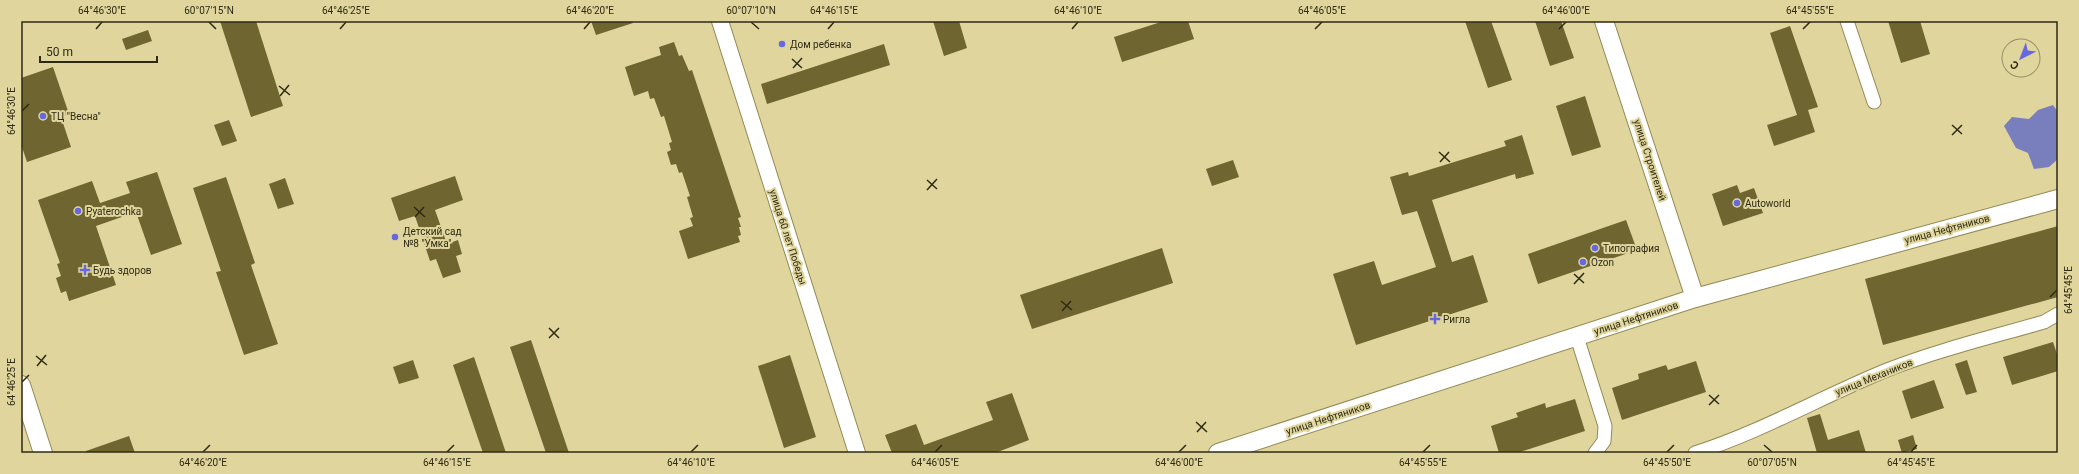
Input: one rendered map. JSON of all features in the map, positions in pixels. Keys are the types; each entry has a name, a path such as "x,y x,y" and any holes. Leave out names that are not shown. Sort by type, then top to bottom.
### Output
{"main road":[{"name":"улица Строителей","path":"1604,21 1695,298"},
{"name":"улица Нефтяников","path":"1218,453 1695,298 2058,198"},
{"path":"21,385 43,453"}],"street":[{"name":"улица 60 лет Победы","path":"720,21 857,453"},
{"path":"1847,21 1874,102"},
{"name":"улица Механиков","path":"1695,453 1754,431 1813,402 1887,370 1931,354 2044,322 2058,314"},
{"path":"1577,337 1605,426 1604,441 1595,453"}],"water":[{"path":"2053,105 2058,112 2058,159 2049,167 2034,169 2028,153 2016,148 2004,126 2012,117 2029,119 2038,110"}],"building":[{"path":"220,21 256,21 283,106 251,117"},
{"path":"591,21 632,21 633,23 596,35"},
{"path":"933,21 959,21 967,48 944,56"},
{"path":"1164,21 1188,21 1194,39 1122,62 1114,37"},
{"path":"1465,21 1491,21 1512,80 1488,88"},
{"path":"1535,21 1561,21 1574,58 1550,66"},
{"path":"1888,21 1920,21 1930,54 1901,63"},
{"path":"1790,26 1818,107 1808,110 1815,132 1774,146 1767,125 1797,115 1770,33"},
{"path":"148,30 152,41 126,50 122,39"},
{"path":"674,42 679,56 682,55 689,71 692,70 741,217 738,218 741,227 739,227 741,235 738,236 740,242 688,259 679,231 693,226 690,218 693,217 687,197 690,196 682,172 679,173 676,164 671,165 667,152 671,150 669,143 672,142 664,116 661,117 654,98 650,99 648,91 634,96 625,67 661,55 659,47"},
{"path":"884,44 890,65 767,104 761,84"},
{"name":"ТЦ \"Весна\"","path":"53,67 69,114 61,117 71,147 27,162 21,144 21,78"},
{"path":"1585,96 1601,147 1572,156 1556,106"},
{"path":"229,120 237,141 222,146 214,125"},
{"path":"1522,135 1534,174 1516,179 1515,174 1432,200 1452,262 1473,255 1488,302 1356,345 1333,274 1374,261 1382,285 1436,267 1417,211 1402,215 1390,177 1408,172 1409,176 1506,146 1504,141"},
{"path":"1233,160 1239,177 1212,186 1206,169"},
{"path":"157,172 182,244 151,255 136,212 96,226 116,285 69,301 66,291 61,293 56,278 61,276 57,264 60,263 38,200 92,181 100,203 130,193 126,182"},
{"path":"455,176 463,200 435,210 447,244 458,240 462,254 456,256 461,272 443,278 436,259 430,261 415,216 399,221 391,198"},
{"path":"226,177 255,263 251,265 278,344 244,355 216,272 221,271 193,188"},
{"path":"285,178 294,204 278,209 269,184"},
{"name":"Autoworld","path":"1737,185 1740,193 1754,188 1763,213 1723,226 1712,194"},
{"name":"Типография","path":"1626,220 1637,250 1538,284 1528,254"},
{"path":"2058,226 2058,297 1883,345 1865,279"},
{"path":"1162,248 1173,283 1032,329 1020,295"},
{"path":"531,340 569,453 546,453 510,347"},
{"path":"2053,342 2058,357 2058,371 2012,385 2003,357"},
{"path":"790,355 816,437 784,448 758,366"},
{"path":"474,357 506,453 483,453 453,365"},
{"path":"413,360 419,378 399,384 393,367"},
{"path":"1967,360 1977,392 1966,395 1955,364"},
{"path":"1696,361 1706,392 1622,420 1612,388 1639,379 1638,374 1666,365 1668,370"},
{"path":"1934,380 1944,408 1911,419 1902,391"},
{"path":"1012,393 1029,440 995,453 892,453 885,435 916,424 924,445 993,420 986,402"},
{"path":"1575,399 1585,431 1517,453 1499,453 1491,426 1518,417 1516,413 1545,403 1546,408"},
{"path":"1820,414 1828,440 1859,430 1866,453 1817,453 1807,418"},
{"path":"1913,435 1917,449 1902,453 1898,440"},
{"path":"129,436 135,453 86,453 86,451"}],"place":[{"name":"Дом ребенка","path":"782,44"},
{"name":"ТЦ \"Весна\"","path":"43,116"},
{"name":"Autoworld","path":"1737,203"},
{"name":"Pyaterochka","path":"78,211"},
{"name":"Детский сад №8 \"Умка\"","path":"395,237"},
{"name":"Типография","path":"1595,248"},
{"name":"Ozon","path":"1583,262"},
{"name":"Будь здоров","path":"85,270"},
{"name":"Ригла","path":"1435,319"}]}
